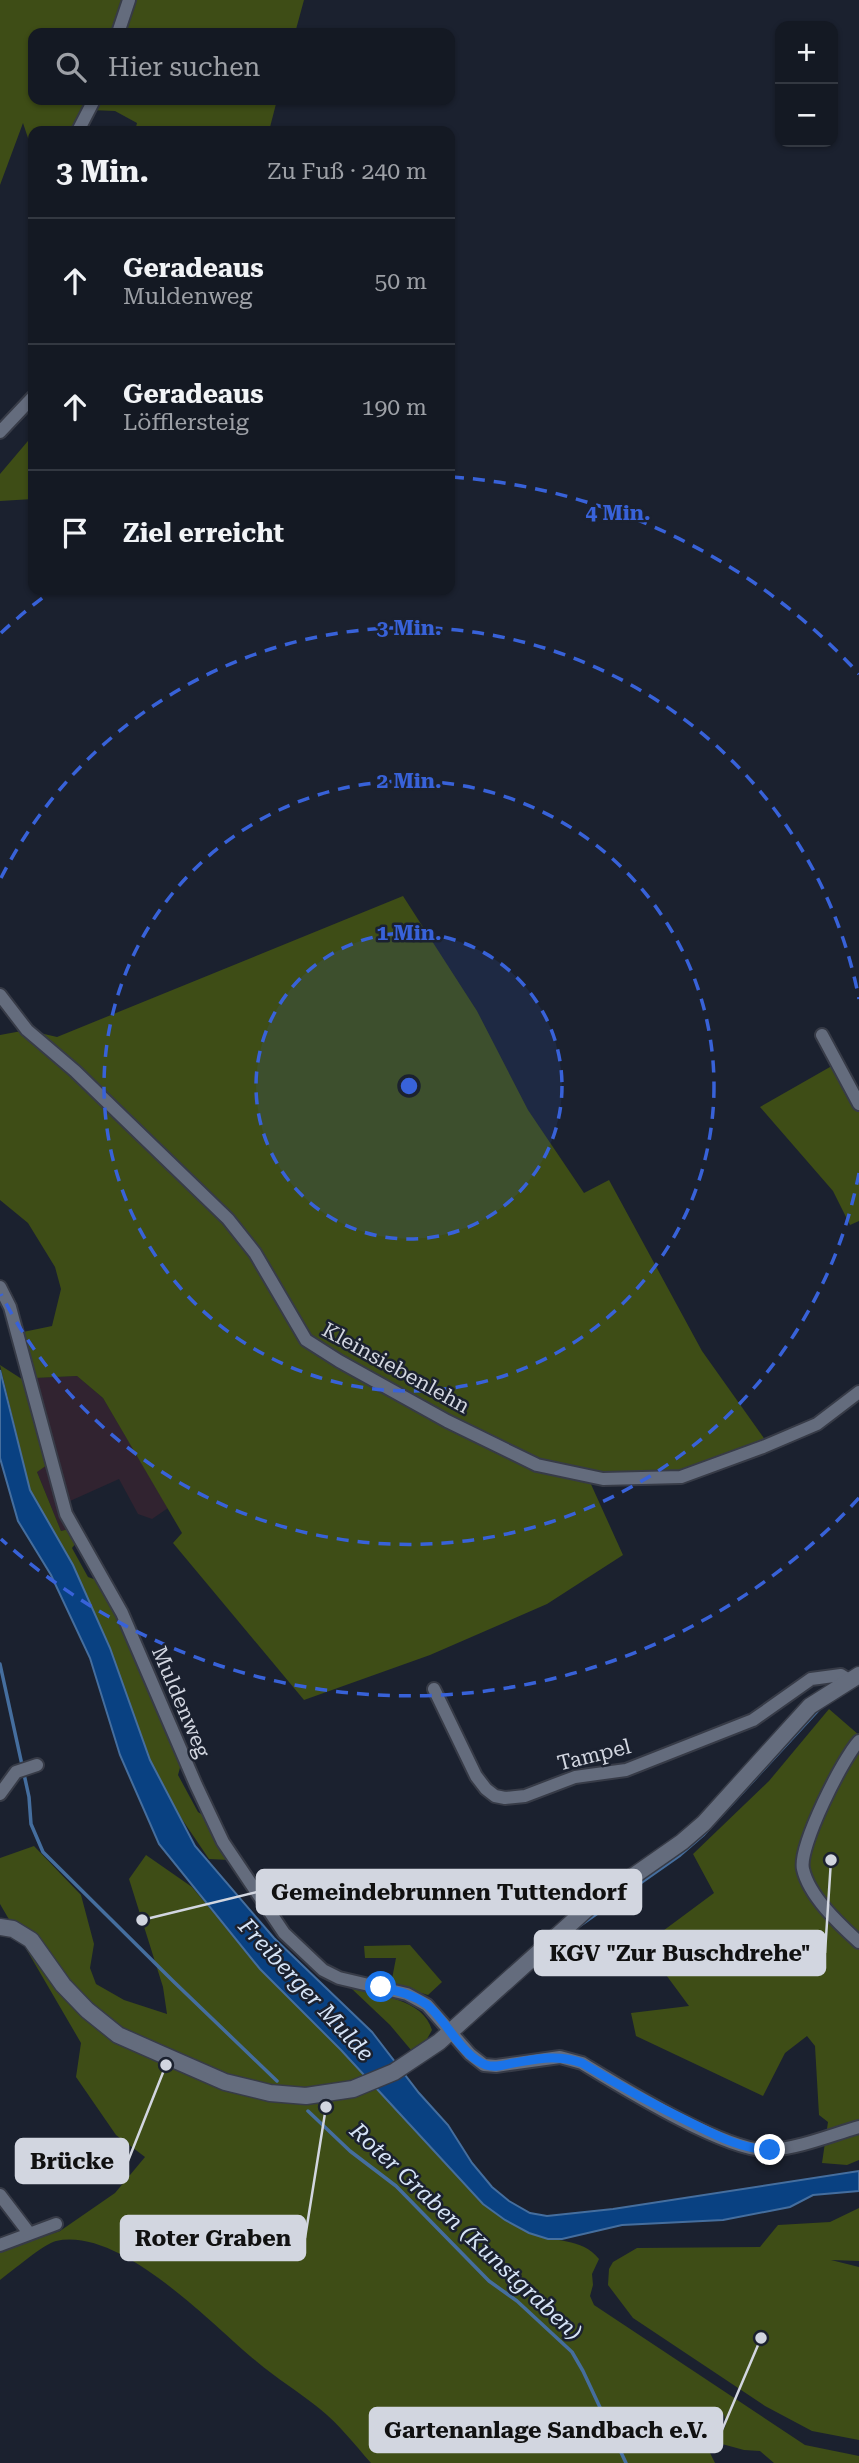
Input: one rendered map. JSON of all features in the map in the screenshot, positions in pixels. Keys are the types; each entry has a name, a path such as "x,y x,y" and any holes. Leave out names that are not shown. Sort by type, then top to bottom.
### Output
{"street":[{"path":"120,28 129,0"},
{"path":"81,126 91,105"},
{"path":"0,432 28,402"},
{"name":"Kleinsiebenlehn","path":"0,995 27,1030 75,1071 228,1219 255,1253 306,1340 339,1362 435,1414 537,1465 603,1479 681,1477 817,1424 859,1392"},
{"path":"822,1035 859,1104"},
{"name":"Muldenweg","path":"0,1287 10,1307 66,1514 122,1613 223,1842 284,1933 323,1970 339,1978 407,1994 427,2005 445,2037 484,2065 496,2066 560,2057 582,2063 643,2099 728,2141 754,2150 782,2148 859,2127"},
{"name":"Tampel","path":"434,1689 477,1776 486,1789 495,1796 505,1798 525,1796 575,1777 626,1770 665,1755 753,1720 811,1679 841,1675 854,1678"},
{"path":"0,1927 13,1929 31,1940 63,1985 87,2010 118,2035 225,2082 270,2093 318,2095 354,2089 376,2081 411,2062 445,2037 589,1906 654,1863 704,1823 810,1706 854,1678"},
{"path":"859,1741 839,1769 804,1851 803,1868 810,1885 831,1917 859,1942"},
{"path":"0,1794 16,1772 30,1767"},
{"path":"0,2195 29,2233"},
{"path":"0,2245 56,2224"}],"shaded area":[{"path":"77,1376 103,1398 168,1508 152,1519 138,1514 119,1479 70,1501 69,1529 61,1531 37,1472 35,1378"}],"green space":[{"path":"0,0 304,0 296,28 28,28 28,105 276,105 270,126 136,126 137,123 115,111 91,110 83,126 28,126 28,138 23,123 0,185"},
{"path":"28,441 28,499 0,501 0,474"},
{"path":"403,896 477,1011 528,1110 584,1193 609,1180 702,1351 766,1441 676,1473 585,1471 623,1555 547,1604 430,1655 304,1700 173,1543 182,1533 103,1398 77,1376 35,1378 23,1332 52,1326 61,1289 55,1267 28,1223 0,1200 0,1035 27,1030 57,1037"},
{"path":"837,1063 859,1102 859,1221 850,1225 833,1191 760,1107"},
{"path":"0,1365 28,1383 47,1465 37,1472 61,1531 69,1529 76,1543 72,1548 88,1577 99,1581 117,1615 181,1764 178,1775 198,1812 206,1817 230,1860 209,1859 175,1809 150,1760 110,1648 73,1565 30,1490"},
{"path":"829,1709 859,1735 859,2160 847,2165 822,2163 828,2122 819,2115 815,2046 807,2036 785,2053 763,2096 636,2036 631,2013 689,2006 644,1945 714,1893 693,1854 769,1781"},
{"path":"34,1846 81,1895 94,1944 90,1968 96,1984 124,2000 167,2014 163,1987 129,1879 146,1855 192,1887 260,1969 341,2050 483,2204 530,2233 584,2247 599,2259 592,2274 590,2296 594,2305 805,2445 859,2456 859,2463 774,2463 760,2451 722,2444 720,2436 726,2425 724,2414 706,2438 706,2445 715,2463 371,2463 320,2409 264,2367 163,2282 108,2248 81,2241 56,2241 36,2252 0,2280 0,2251 60,2231 115,2193 145,2157 116,2135 76,2077 81,2043 0,1904 0,1858"},
{"path":"410,1945 442,1982 428,1995 391,1984 396,1958 365,1958 364,1946"},
{"path":"352,1989 387,1996 420,2011 432,2030 427,2039 411,2050 390,2025"},
{"path":"859,2208 859,2261 831,2260 859,2267 859,2440 812,2431 765,2406 633,2318 608,2285 609,2269 613,2262 637,2248 760,2247 778,2225 830,2222"}],"water":[{"name":"Freiberger Mulde","path":"0,1370 30,1490 73,1565 110,1648 150,1760 195,1846 274,1938 372,2032 419,2093 448,2125 472,2163 492,2187 530,2213 547,2216 613,2209 859,2171 859,2191 813,2195 790,2207 723,2220 622,2225 562,2239 548,2239 529,2233 483,2204 341,2050 260,1969 159,1844 120,1755 90,1658 51,1575 18,1521 0,1458"}],"waterway":[{"name":"Roter Graben (Kunstgraben)","path":"0,1664 29,1797 31,1824 43,1852 277,2081"},
{"path":"562,1944 579,1926 680,1855 703,1835 819,1709"},
{"name":"Roter Graben (Kunstgraben)","path":"308,2111 350,2151 396,2186 489,2281 517,2301 572,2352 626,2463"}],"place":[{"name":"KGV \"Zur Buschdrehe\"","path":"831,1860"},
{"name":"Gemeindebrunnen Tuttendorf","path":"142,1920"},
{"name":"Brücke","path":"166,2065"},
{"name":"Roter Graben","path":"326,2107"},
{"name":"Gartenanlage Sandbach e.V.","path":"761,2338"}],"route":[{"path":"381,1987 407,1994 427,2005 470,2054 484,2065 496,2066 560,2057 571,2059 643,2099 728,2141 754,2150 770,2150"}]}
